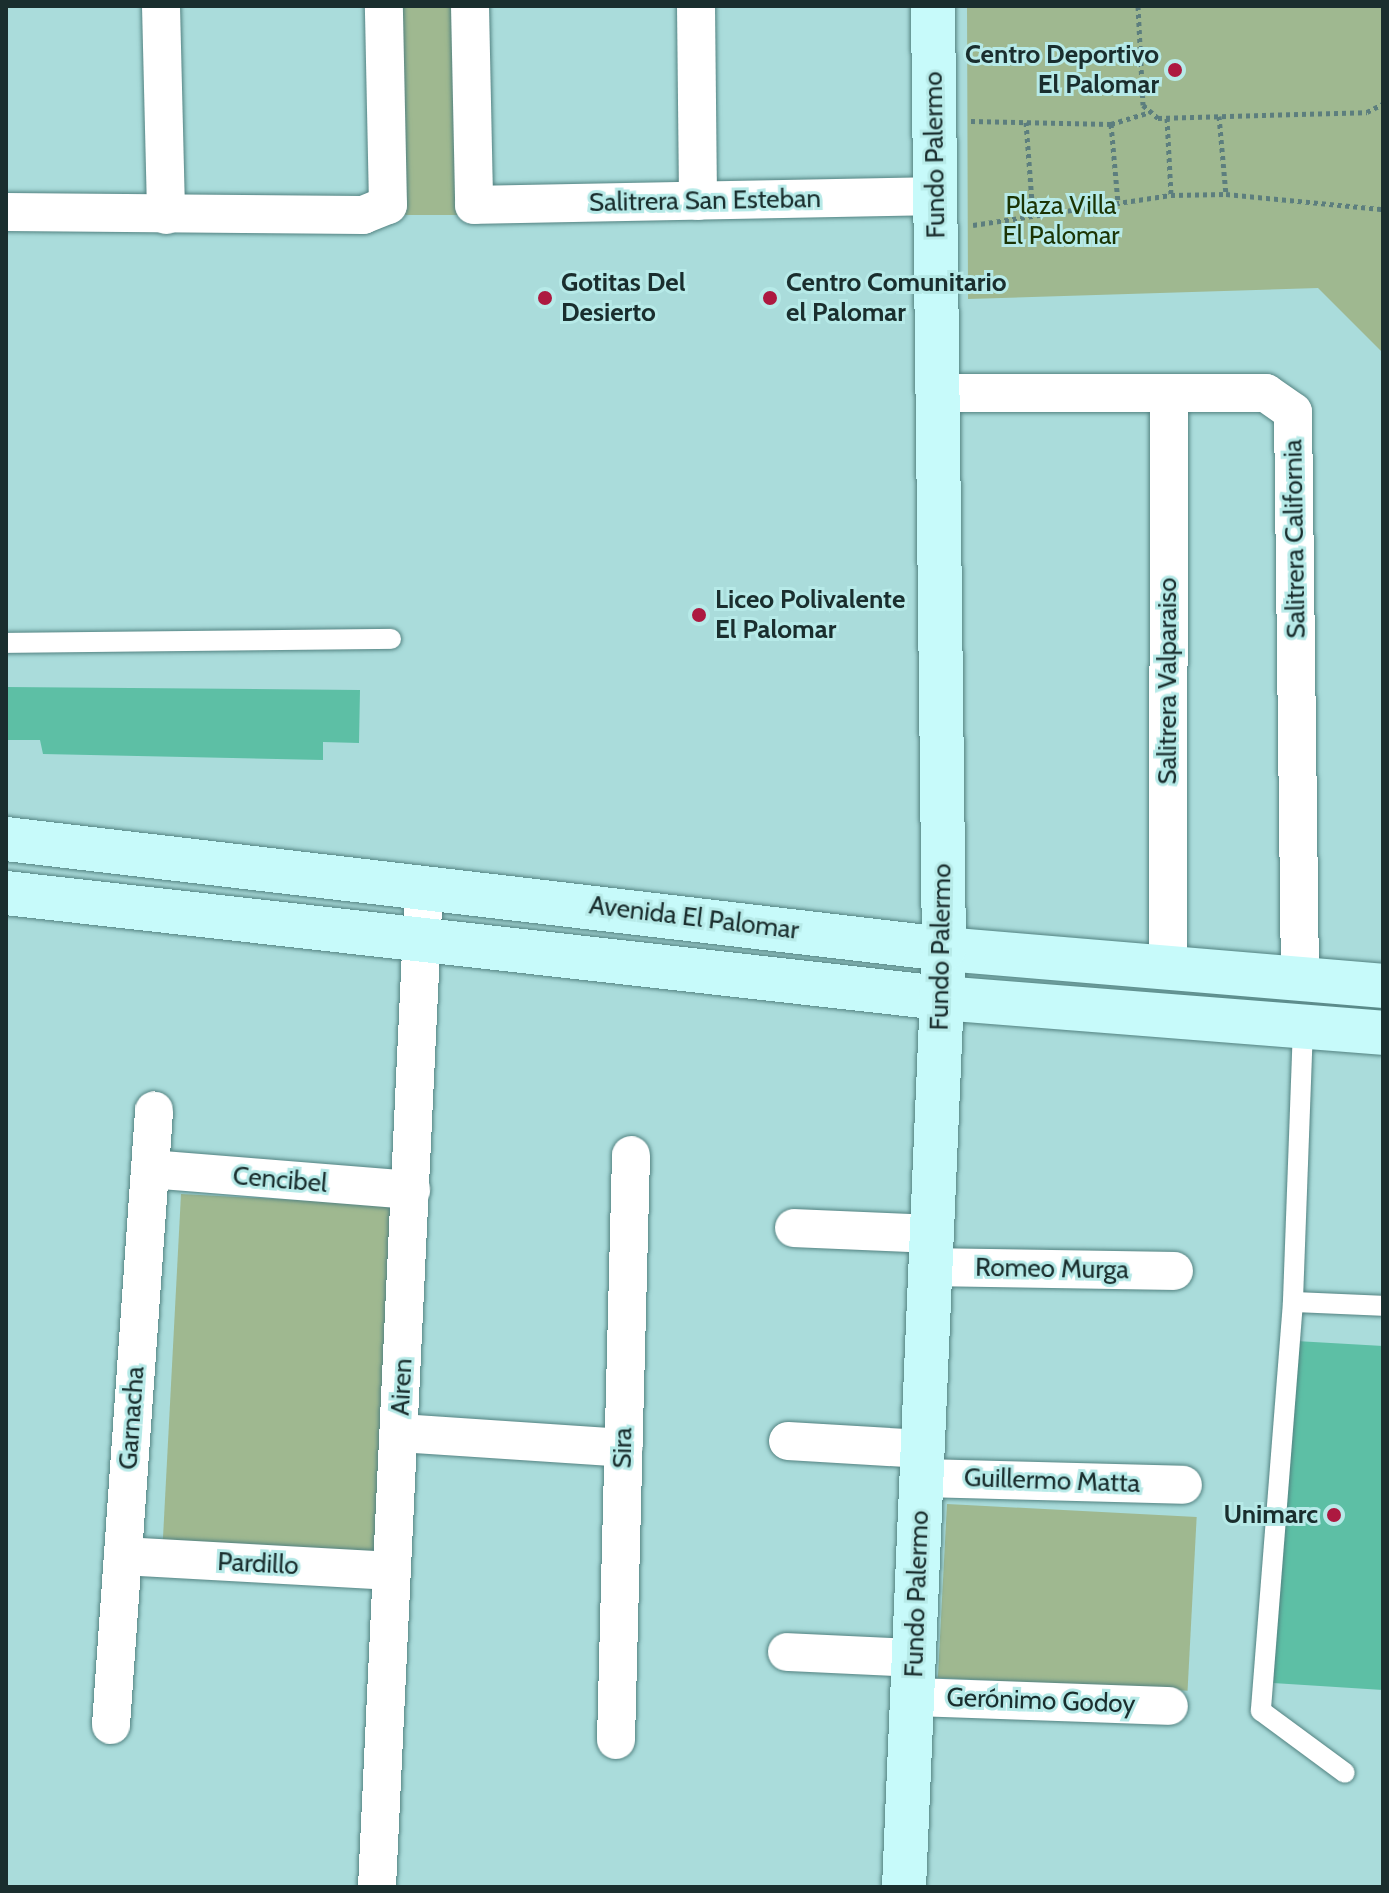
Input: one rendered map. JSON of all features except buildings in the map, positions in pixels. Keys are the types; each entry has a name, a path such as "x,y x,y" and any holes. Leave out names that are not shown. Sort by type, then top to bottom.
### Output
{"street":[{"path":"161,6 166,215"},
{"path":"6,212 363,215 388,205 384,6"},
{"name":"Salitrera San Esteban","path":"470,6 474,205 698,201 936,213"},
{"path":"696,6 698,201"},
{"name":"Fundo Palermo","path":"904,1887 944,949 933,6"},
{"name":"Salitrera California","path":"937,393 1266,393 1293,412 1300,979"},
{"name":"Salitrera Valparaiso","path":"1168,969 1169,393"},
{"name":"Avenida El Palomar","path":"6,839 944,949 1383,986"},
{"name":"Airen","path":"377,1887 424,942 424,886"},
{"name":"Avenida El Palomar","path":"6,893 941,998 1383,1033"},
{"name":"Garnacha","path":"111,1725 154,1111"},
{"name":"Sira","path":"616,1740 631,1155"},
{"name":"Cencibel","path":"150,1169 411,1190"},
{"name":"Romeo Murga","path":"794,1228 931,1251 1174,1271"},
{"path":"400,1433 623,1448"},
{"name":"Guillermo Matta","path":"788,1441 922,1463 1183,1485"},
{"name":"Pardillo","path":"123,1556 392,1571"},
{"name":"Gerónimo Godoy","path":"787,1652 913,1678 1169,1706"}],"lane":[{"path":"6,643 391,639"},
{"path":"1303,1027 1293,1302 1261,1711 1345,1773"},
{"path":"1293,1302 1383,1306"}],"path":[{"path":"1138,6 1140,89 1147,113"},
{"path":"934,120 1111,124 1147,113 1167,118 1367,112 1383,104"},
{"path":"1219,116 1226,194"},
{"path":"1167,118 1171,195"},
{"path":"1026,122 1033,216"},
{"path":"1111,124 1118,203"},
{"path":"936,213 1033,216 1171,195 1226,194 1383,209"}],"green space":[{"path":"394,6 460,6 460,215 394,215"},
{"name":"Plaza Villa El Palomar","path":"967,6 1383,6 1383,353 1318,288 968,299"},
{"path":"181,1194 396,1205 377,1553 163,1542"},
{"path":"947,1504 1197,1517 1188,1691 938,1678"}],"place":[{"name":"Centro Deportivo El Palomar","path":"1175,70"},
{"name":"Gotitas Del Desierto","path":"545,298"},
{"name":"Centro Comunitario el Palomar","path":"770,298"},
{"name":"Liceo Polivalente El Palomar","path":"699,615"},
{"name":"Unimarc","path":"1334,1515"}]}
